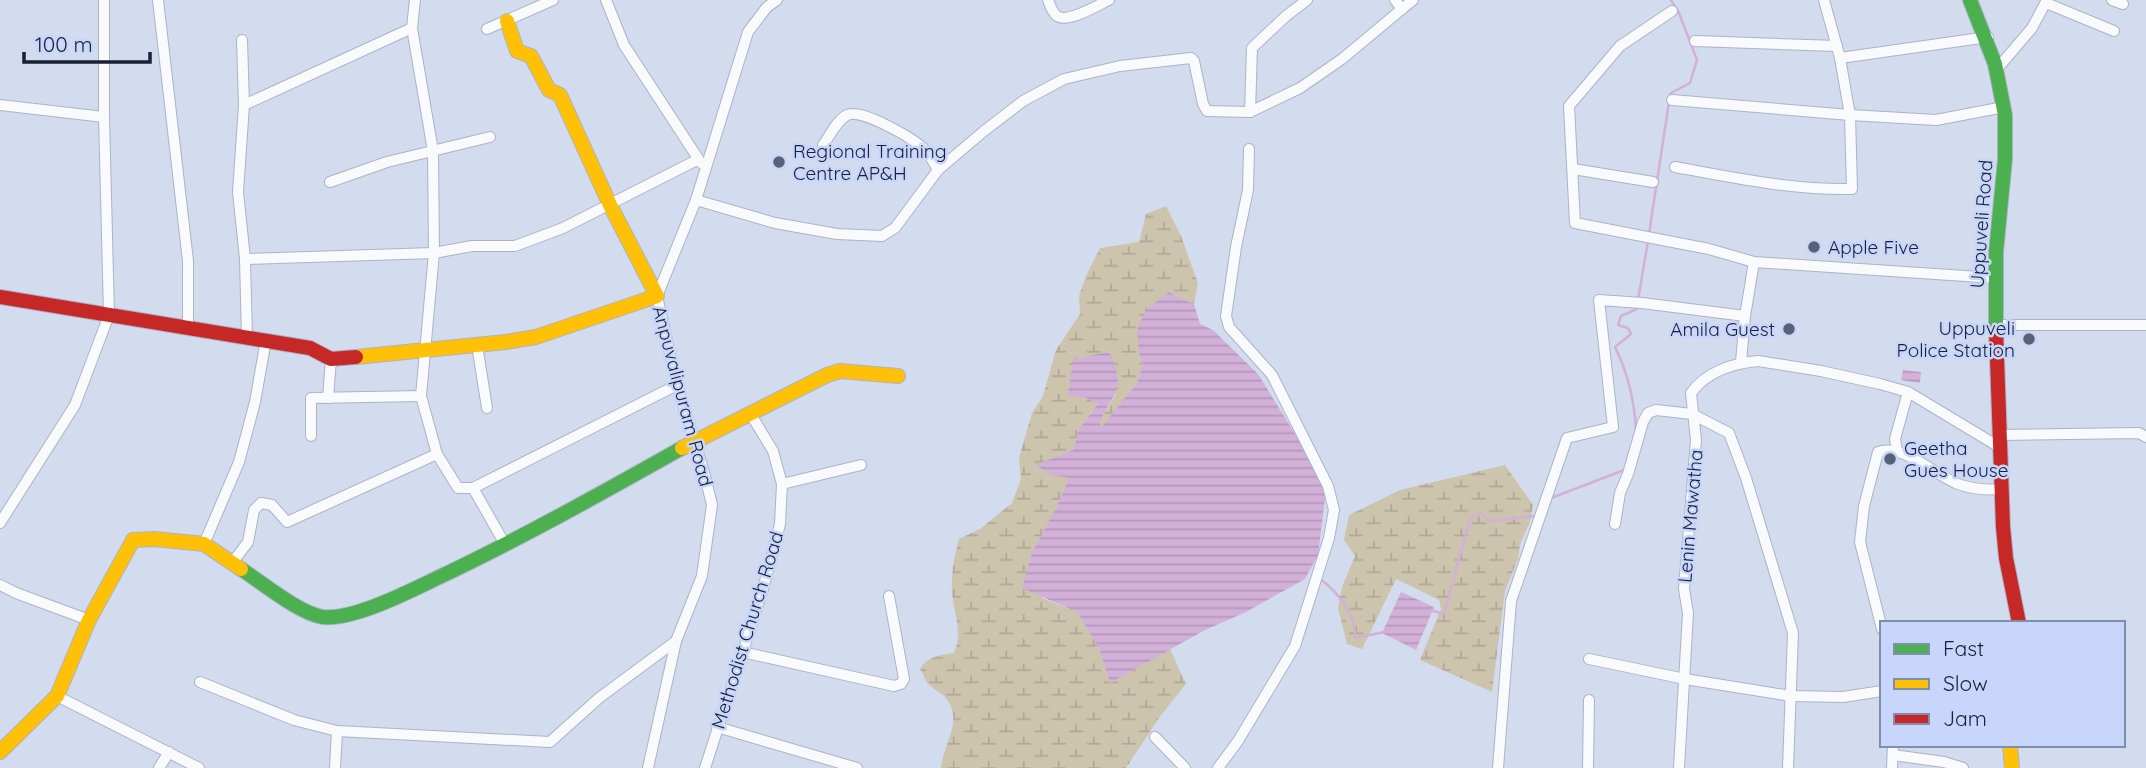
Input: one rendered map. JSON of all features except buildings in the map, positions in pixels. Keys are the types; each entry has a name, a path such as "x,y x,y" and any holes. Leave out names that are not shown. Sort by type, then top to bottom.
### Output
{"street":[{"path":"0,523 75,405 109,316 104,0"},
{"path":"158,0 188,261 188,328"},
{"path":"415,0 412,28 433,151 434,253 421,396 437,454 458,488 473,488 677,385"},
{"path":"487,29 553,0"},
{"path":"244,259 434,253 472,246 515,246 563,228 701,164 624,45 606,0"},
{"name":"Anpuvalipuram Road","path":"648,768 676,640 702,576 712,505 677,385 657,296 696,200 701,164 748,32 767,7 777,0"},
{"path":"1048,0 1055,15 1061,19 1109,0"},
{"path":"1250,113 1252,48 1307,0"},
{"path":"696,200 775,222 837,234 882,236 895,228 937,170 1023,101 1064,79 1120,66 1191,58 1207,111 1250,113 1300,88 1342,59 1399,5 1412,0"},
{"path":"1675,167 1765,184 1817,190 1852,189 1850,116 1840,58 1826,4 1839,0"},
{"name":"Uppuveli Road","path":"1970,0 1987,37 1997,69 2004,107 2006,133 1998,216 1996,325 2006,558 2019,621"},
{"path":"2112,0 2123,4"},
{"path":"1997,69 2032,28 2046,1 2114,30"},
{"path":"1672,11 1620,46 1569,106 1575,223 1754,261 1995,278"},
{"path":"0,297 310,348 331,359 426,351 536,337 657,296 610,205 560,95 549,90 531,56 517,51 508,20"},
{"path":"244,105 412,28"},
{"path":"1840,58 1987,37"},
{"path":"242,40 244,105 238,192 247,337"},
{"path":"1695,41 1837,46"},
{"path":"1672,100 1850,116 1936,120 2004,107"},
{"path":"0,105 104,117"},
{"path":"823,145 840,121 849,114 857,113 890,127 921,146 937,170"},
{"path":"330,182 387,162 490,137"},
{"path":"1218,768 1238,741 1295,646 1329,538 1334,510 1328,486 1272,376 1229,327 1226,316 1248,190 1249,149"},
{"path":"1573,169 1653,182"},
{"path":"1741,362 1754,261"},
{"path":"1498,768 1511,601 1567,438 1614,427 1599,300 1638,302 1745,316"},
{"path":"1996,325 2146,325"},
{"path":"204,544 239,463 255,402 266,340"},
{"path":"477,345 487,408"},
{"path":"328,398 331,359"},
{"name":"Lenin Mawatha","path":"1679,768 1688,613 1684,589 1696,440 1691,393 1699,382 1741,362 1758,361 1821,371 1908,392 2001,442"},
{"path":"0,752 57,696 89,620 133,540 154,539 204,544 305,611 324,617 346,614 383,604 506,546 694,442 827,375 840,371 898,376"},
{"path":"1897,451 1895,439 1908,392"},
{"path":"311,436 311,398 421,396"},
{"path":"1615,524 1620,493 1648,413 1656,410 1692,414 1729,433 1733,438 1793,633 1788,768"},
{"name":"Methodist Church Road","path":"705,768 763,589 780,524 782,484 774,451 750,413"},
{"path":"2001,442 2138,433 2146,437"},
{"path":"1880,621 1860,542 1864,506 1878,452 1897,451 1960,485 1988,490 2002,489"},
{"path":"232,563 248,542 254,510 261,503 272,505 287,522 437,454"},
{"path":"782,484 861,465"},
{"path":"473,488 506,546"},
{"path":"0,585 89,620"},
{"path":"742,652 894,686 901,684 904,679 889,596"},
{"path":"200,682 294,720 337,731 550,742 599,698 676,640"},
{"path":"1589,659 1685,679 1791,695 1843,697 1880,691"},
{"path":"57,696 199,768"},
{"path":"1588,768 1589,699"},
{"path":"717,727 857,768"},
{"path":"335,768 337,731"},
{"path":"1154,737 1185,768"},
{"path":"2010,747 2012,768"},
{"path":"1892,768 1893,750 1963,768"},
{"path":"159,768 169,752"}],"green space":[{"path":"1166,206 1181,236 1198,283 1194,304 1169,292 1139,354 1143,365 1137,383 1097,433 1104,413 1116,394 1084,397 1098,404 1079,429 1073,450 1037,465 1049,474 1070,477 1057,506 1042,598 1077,612 1099,648 1110,683 1170,649 1186,684 1161,715 1126,768 941,768 953,715 946,698 928,684 920,669 931,659 954,653 957,646 958,631 952,586 959,539 980,529 1012,503 1021,479 1019,458 1032,413 1043,396 1056,350 1080,314 1079,296 1100,248 1139,242 1146,214"},
{"path":"1505,465 1533,505 1518,559 1505,591 1492,692 1420,660 1441,609 1439,600 1396,579 1362,649 1347,644 1338,608 1342,587 1355,556 1344,540 1349,515 1400,490"}],"shaded area":[{"path":"1169,292 1194,304 1200,324 1213,330 1258,374 1313,463 1326,491 1318,555 1305,579 1110,683 1099,648 1077,612 1022,588 1032,553 1069,478 1049,474 1036,465 1073,450 1079,429 1098,404 1084,397 1068,396 1073,359 1109,352 1115,367 1117,387 1099,430 1137,383 1143,365 1137,330 1146,310"},
{"path":"1903,370 1921,372 1920,383 1901,380"},
{"path":"1401,592 1434,607 1416,650 1382,633"}],"waterway":[{"path":"1670,96 1690,83 1697,60 1679,13 1671,0"},
{"path":"1649,234 1669,102"},
{"path":"1638,300 1648,241"},
{"path":"1636,429 1630,386 1615,347 1631,334 1628,328 1618,325 1621,316 1637,307"},
{"path":"1551,498 1627,469"},
{"path":"1430,610 1444,614 1470,519 1480,513 1490,521 1535,516"},
{"path":"1320,579 1345,605 1353,621 1355,638 1384,632"}],"traffic: fast":[{"path":"1970,0 1995,64 2005,115 2005,159 1996,252 1996,330"},
{"path":"241,569 292,604 314,615 335,617 364,610 465,565 682,448"}],"traffic: slow":[{"path":"356,357 536,337 657,296 610,205 560,95 549,90 531,56 517,51 507,21"},
{"path":"682,448 827,375 840,371 898,376"},
{"path":"0,752 57,696 89,620 133,540 154,539 204,544 241,569"},
{"path":"2010,747 2012,768"}],"traffic: jam":[{"path":"0,297 310,348 331,359 356,357"},
{"path":"1996,330 2003,527 2006,558 2019,621"}],"place":[{"name":"Regional Training Centre AP&H","path":"779,162"},
{"name":"Apple Five","path":"1814,247"},
{"name":"Amila Guest","path":"1789,329"},
{"name":"Uppuveli Police Station","path":"2029,339"},
{"name":"Geetha Gues House","path":"1890,459"}]}
